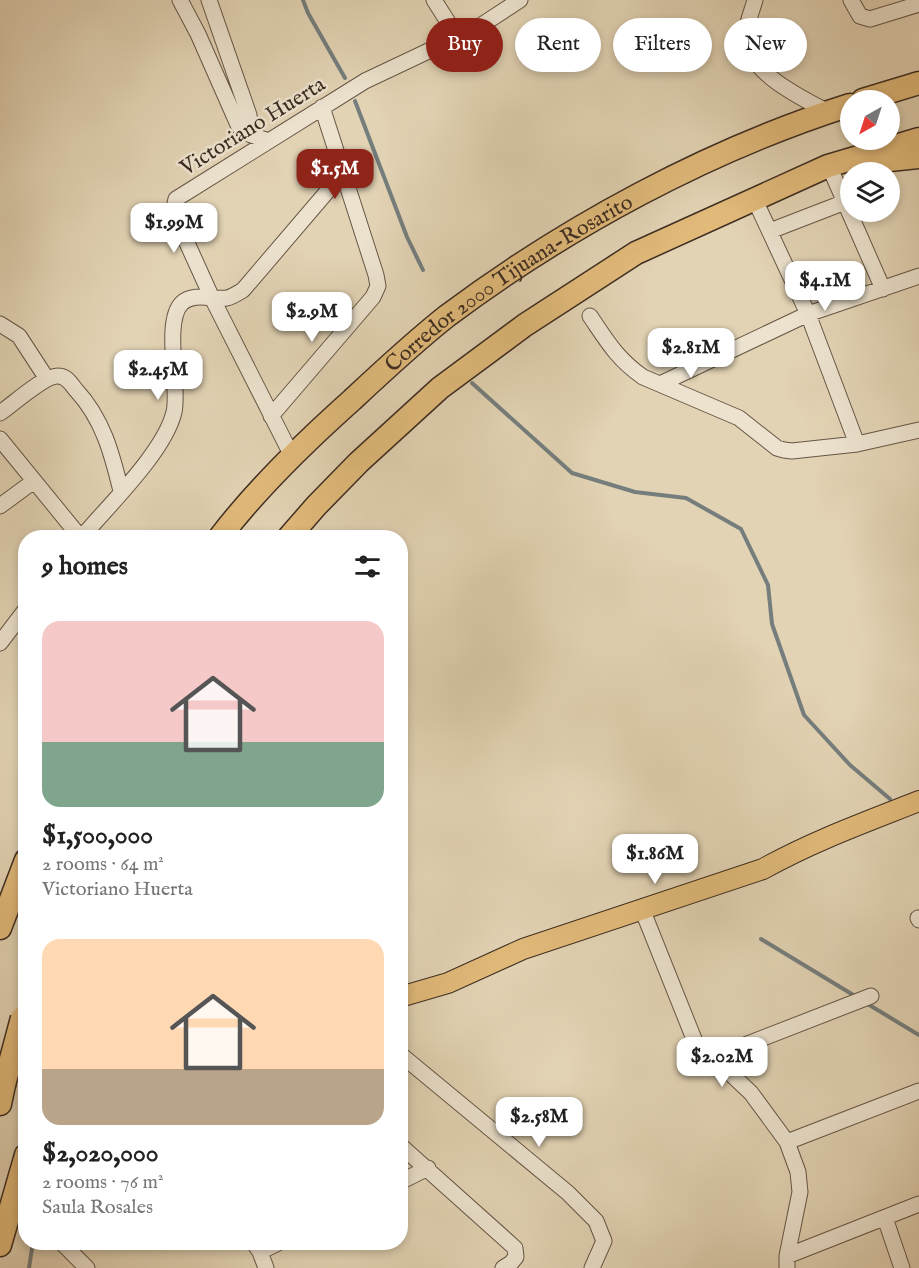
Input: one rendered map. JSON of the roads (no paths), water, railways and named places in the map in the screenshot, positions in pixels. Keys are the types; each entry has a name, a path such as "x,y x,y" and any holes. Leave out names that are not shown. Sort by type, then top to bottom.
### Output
{"highway":[{"path":"898,90 919,84"},
{"name":"Corredor 2000 Tijuana-Rosarito","path":"226,530 292,456 369,384 446,317 543,249 638,195 715,158 840,108"},
{"name":"Corredor 2000 Tijuana-Rosarito","path":"295,530 316,506 440,388 525,325 636,253 828,166 919,138"},
{"path":"828,166 919,157"},
{"path":"0,898 18,868"},
{"path":"0,928 18,881"},
{"path":"2,1095 18,1035"},
{"path":"0,1245 18,1183"}],"main road":[{"path":"408,995 448,983 523,949 763,869 837,833 919,801"},
{"path":"0,1062 18,1060"}],"street":[{"path":"180,0 198,34 239,127 251,135 269,141"},
{"path":"209,0 249,115 251,135"},
{"path":"434,0 445,18"},
{"name":"Victoriano Huerta","path":"494,18 520,0"},
{"path":"755,0 746,35 748,49 757,64 777,83 828,112"},
{"path":"856,2 860,16 870,19 919,4"},
{"name":"Victoriano Huerta","path":"212,298 172,212 176,200 322,106 384,70 426,52"},
{"path":"271,416 373,297 378,286 322,106"},
{"path":"828,166 840,191"},
{"path":"87,530 152,455 169,428 175,409 173,334 176,312 183,302 196,297 229,298 243,290 344,173"},
{"path":"754,198 808,314 857,444"},
{"path":"770,231 840,204"},
{"path":"854,222 883,289"},
{"path":"660,384 808,314 919,276"},
{"path":"212,298 292,456"},
{"path":"590,316 617,356 643,377 739,418 777,448 792,451 857,444 919,430"},
{"path":"0,324 19,336 52,377"},
{"path":"0,413 52,377 66,378 85,399 102,425 121,491"},
{"path":"0,439 75,530"},
{"path":"0,506 34,481"},
{"path":"2,639 18,619"},
{"path":"642,909 698,1049 751,1093 786,1142 798,1172 800,1192 787,1262"},
{"path":"709,1059 871,996"},
{"path":"408,1061 568,1193 596,1221 604,1241 592,1268"},
{"path":"786,1142 919,1091"},
{"path":"408,1152 515,1248 516,1257 503,1268"},
{"path":"408,1178 428,1168"},
{"path":"787,1262 919,1204"},
{"path":"885,1218 902,1268"},
{"path":"65,1250 70,1268"},
{"path":"70,1250 87,1268"},
{"path":"257,1250 266,1268"}],"waterway":[{"path":"303,0 345,78"},
{"path":"355,101 407,237 423,270"},
{"path":"472,383 572,473 635,492 686,498 741,529 768,585 772,624 804,715 850,765 890,799"},
{"path":"761,939 855,996"},
{"path":"866,1003 919,1035"},
{"path":"29,1268 32,1250"}]}
